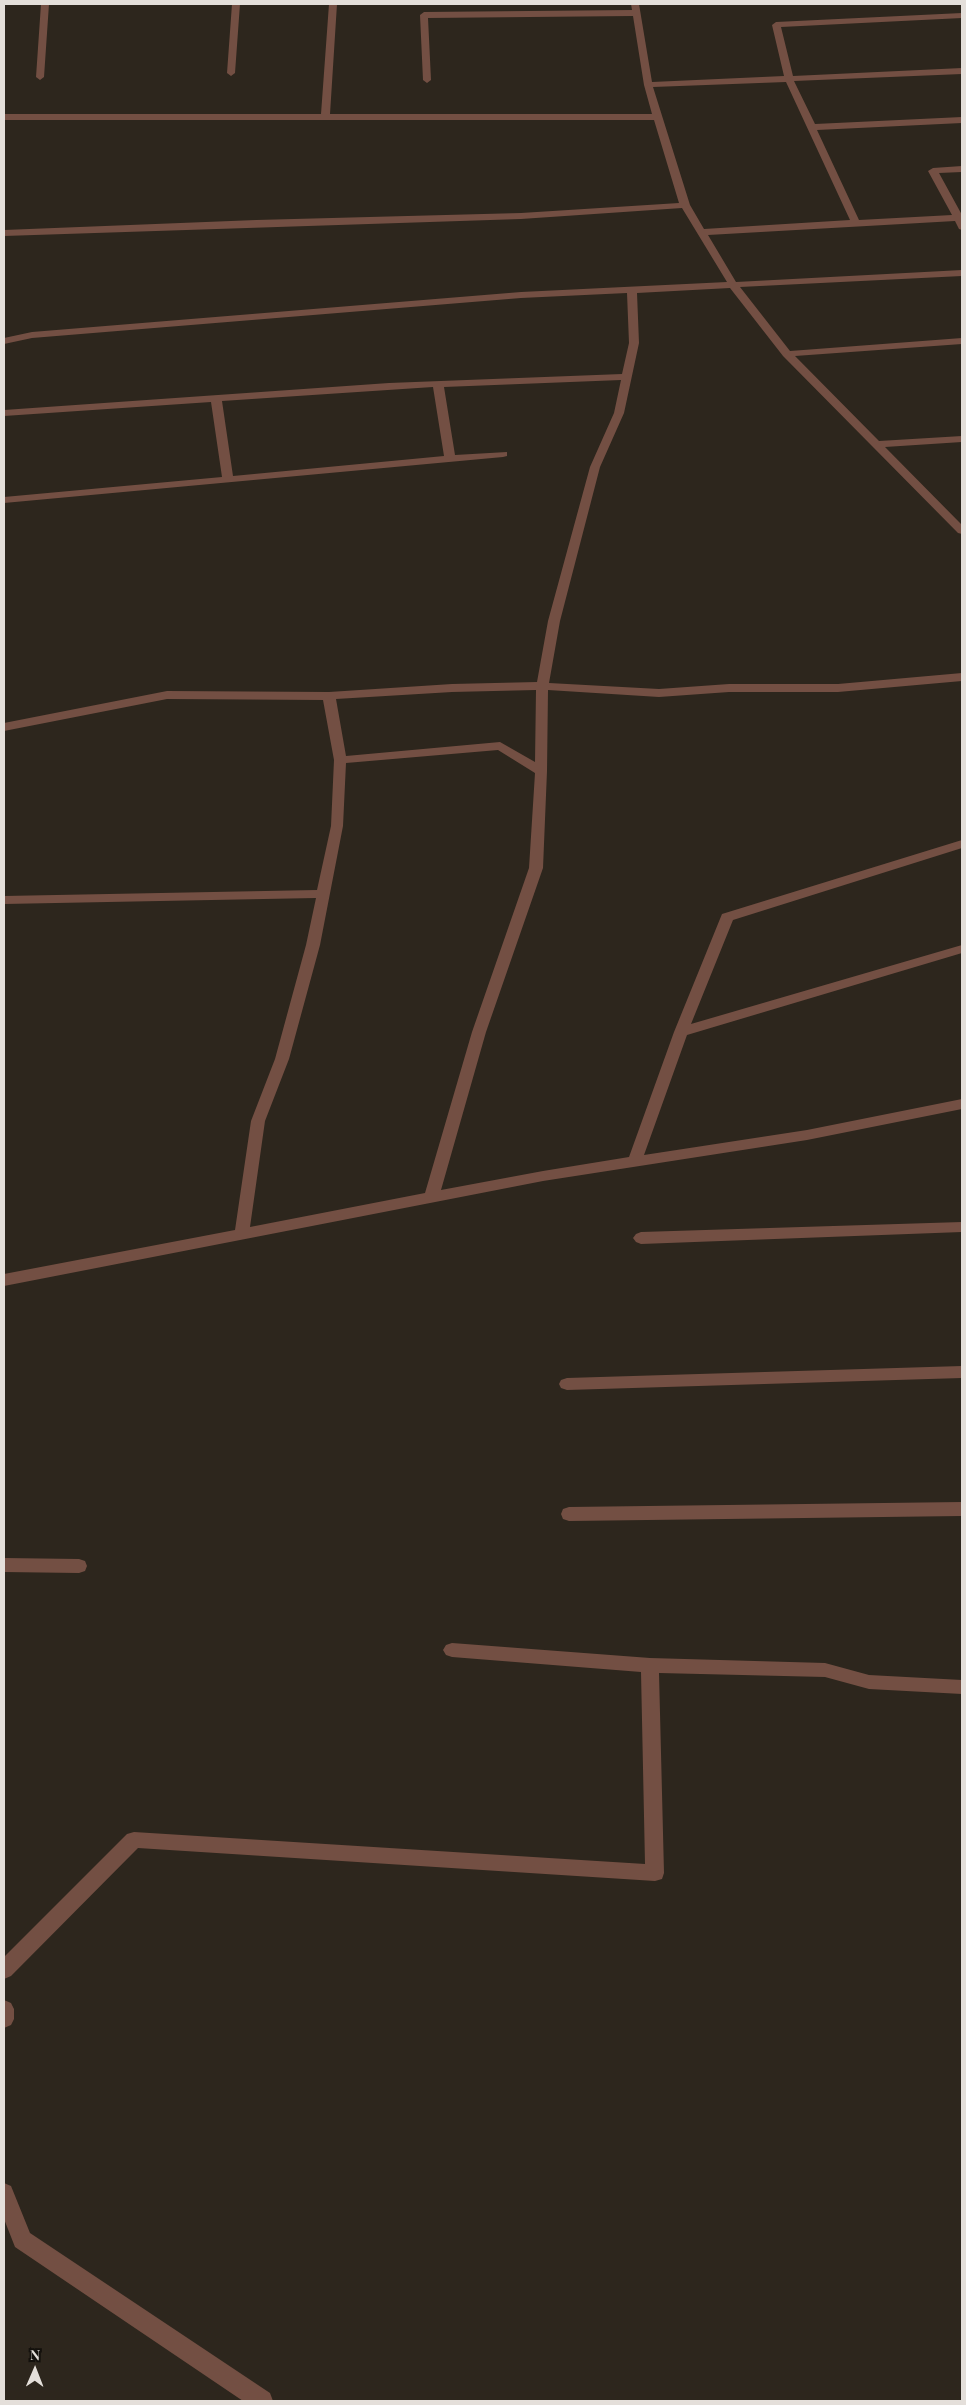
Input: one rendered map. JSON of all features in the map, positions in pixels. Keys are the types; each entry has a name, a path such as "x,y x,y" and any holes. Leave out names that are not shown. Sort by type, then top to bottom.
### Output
{"street":[{"path":"40,76 45,4"},
{"path":"231,73 236,4"},
{"path":"325,117 333,4"},
{"path":"422,4 427,80"},
{"path":"424,15 636,9 648,85 685,205 734,286 787,354 962,531"},
{"path":"856,223 790,79 776,25 962,15"},
{"path":"648,85 962,71"},
{"path":"4,117 658,117"},
{"path":"812,127 962,120"},
{"path":"702,232 856,223 961,221 933,171 962,169"},
{"path":"4,233 256,223 521,216 685,205"},
{"path":"4,341 32,335 521,294 734,286 962,273"},
{"path":"432,1196 479,1032 536,868 541,771 542,686 554,621 594,468 618,412 634,343 632,290"},
{"path":"787,354 962,341"},
{"path":"4,413 438,384 626,377"},
{"path":"438,384 450,459"},
{"path":"216,398 228,480"},
{"path":"877,444 962,439"},
{"path":"4,500 503,454"},
{"path":"4,727 167,695 329,696 452,688 542,686 659,693 729,688 838,688 962,678"},
{"path":"242,1232 258,1122 282,1059 312,945 337,826 340,760 329,696"},
{"path":"340,760 500,746 541,771"},
{"path":"634,1163 681,1032 727,917 962,844"},
{"path":"4,900 323,894"},
{"path":"681,1032 962,949"},
{"path":"4,1280 432,1196 542,1176 807,1135 962,1104"},
{"path":"641,1238 962,1227"},
{"path":"567,1384 962,1372"},
{"path":"569,1514 962,1509"},
{"path":"4,1565 79,1566"},
{"path":"452,1650 650,1665 825,1670 868,1682 962,1687"},
{"path":"4,1970 134,1840 655,1873 650,1665"},
{"path":"4,2009 4,2019"},
{"path":"4,2193 22,2240 262,2401"}]}
